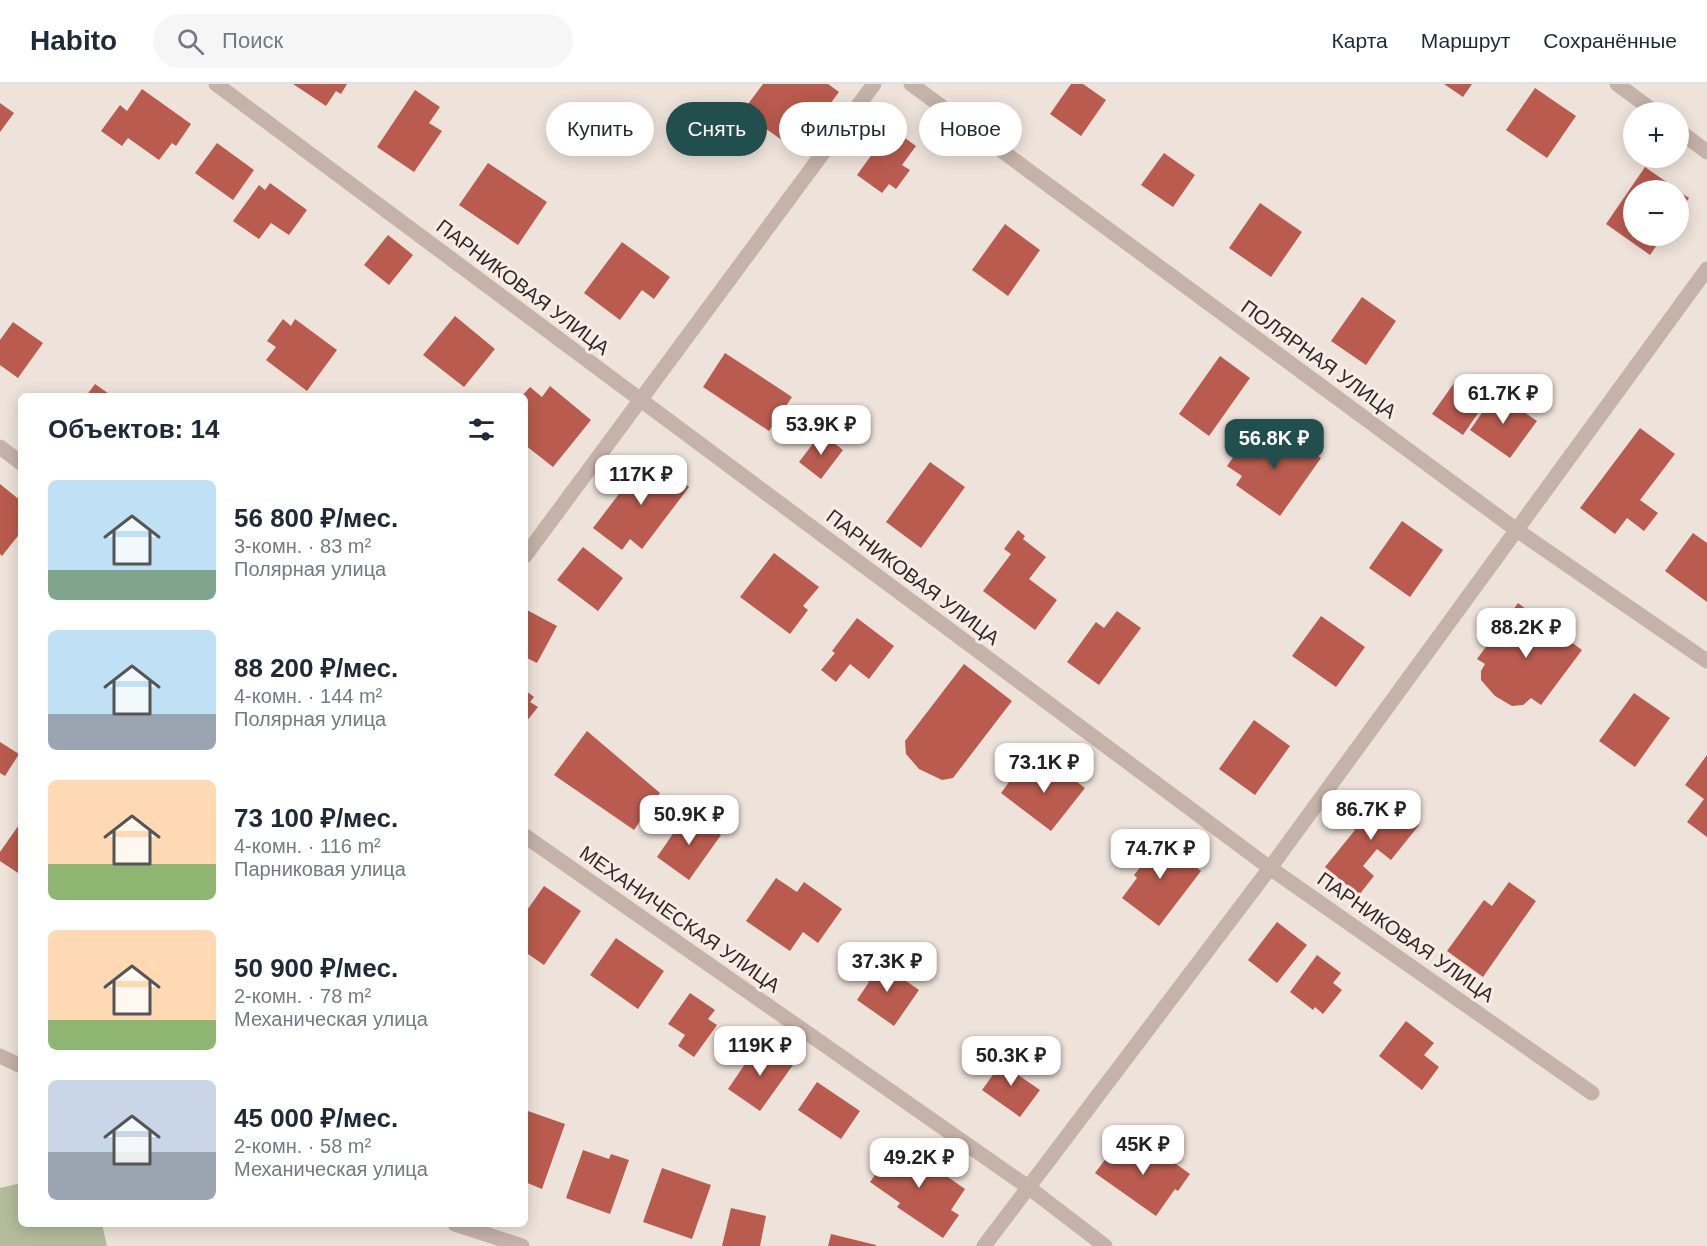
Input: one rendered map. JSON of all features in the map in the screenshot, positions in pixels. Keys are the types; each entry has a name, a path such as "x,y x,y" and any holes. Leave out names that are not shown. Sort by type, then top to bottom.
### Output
{"street":[{"name":"ПАРНИКОВАЯ УЛИЦА","path":"216,84 1270,868 1592,1093"},
{"path":"528,552 874,84"},
{"name":"ПОЛЯРНАЯ УЛИЦА","path":"911,84 1518,531 1707,661"},
{"path":"1617,84 1641,102"},
{"path":"1689,138 1707,152"},
{"path":"984,1246 1270,868 1707,269"},
{"path":"0,447 18,461"},
{"name":"МЕХАНИЧЕСКАЯ УЛИЦА","path":"528,838 1028,1187 1105,1246"},
{"path":"0,1056 18,1065"},
{"path":"464,1227 522,1246"}],"green space":[{"path":"18,1184 18,1227 103,1227 107,1246 0,1246 0,1188"}],"building":[{"path":"293,84 347,84 341,94 336,91 326,106"},
{"path":"763,84 828,84 839,92 832,102 779,102 779,138 767,130 767,102 750,102"},
{"path":"1071,84 1083,84 1106,100 1081,136 1050,114"},
{"path":"1444,84 1472,84 1463,97"},
{"path":"1535,88 1576,116 1547,158 1506,130"},
{"path":"142,89 191,124 176,146 172,143 159,160 128,138 122,146 101,131 120,105 127,111"},
{"path":"415,90 440,107 429,123 442,131 414,172 377,147"},
{"path":"0,103 14,113 0,132"},
{"path":"907,140 916,146 902,165 910,170 896,189 889,184 882,193 857,175 871,156 907,156"},
{"path":"217,143 254,170 233,200 195,173"},
{"path":"1164,153 1195,175 1173,207 1141,185"},
{"path":"488,163 547,202 518,245 459,205"},
{"path":"1646,168 1664,180 1636,180"},
{"path":"270,183 307,210 289,235 271,223 259,239 233,221 259,185 265,190"},
{"path":"1623,199 1623,236 1606,224"},
{"path":"1260,203 1302,232 1271,277 1229,248"},
{"path":"1005,224 1040,250 1008,296 972,270"},
{"path":"388,235 413,255 389,285 364,265"},
{"path":"622,242 670,277 654,299 642,290 620,320 584,293"},
{"path":"1637,246 1656,246 1650,255"},
{"path":"1362,297 1396,321 1366,365 1331,341"},
{"path":"455,316 495,349 464,387 423,355"},
{"path":"283,319 291,326 295,319 337,350 307,391 266,360 276,347 267,341"},
{"path":"13,322 43,343 18,378 0,365 0,340"},
{"path":"725,353 792,397 769,431 703,387"},
{"path":"1220,356 1250,378 1209,436 1179,414"},
{"path":"1457,379 1487,400 1463,435 1432,414"},
{"path":"95,384 108,393 88,393"},
{"path":"550,386 591,420 553,467 528,447 528,393 525,393 530,387 542,397"},
{"path":"1496,393 1537,421 1510,458 1470,430"},
{"path":"1640,428 1675,454 1640,500 1658,513 1644,531 1627,518 1615,534 1580,508"},
{"path":"1281,429 1321,458 1280,516 1236,485 1242,476 1227,466 1249,435 1267,449"},
{"path":"821,433 843,450 821,479 799,462"},
{"path":"648,456 689,487 642,549 630,539 622,550 593,528"},
{"path":"930,462 965,487 921,548 886,522"},
{"path":"0,484 18,499 18,536 2,556 0,554"},
{"path":"1402,521 1443,550 1410,597 1369,568"},
{"path":"1018,530 1025,536 1023,539 1046,557 1029,579 1057,600 1035,630 983,591 1011,554 1004,549"},
{"path":"1693,533 1707,543 1707,602 1665,571"},
{"path":"583,547 623,578 598,611 557,580"},
{"path":"774,553 819,587 803,606 808,610 790,634 740,597"},
{"path":"1518,603 1582,650 1541,705 1531,698 1523,705 1512,706 1495,696 1481,680 1481,671 1485,664 1477,659"},
{"path":"528,611 557,626 537,663 528,658"},
{"path":"1117,611 1141,628 1099,685 1067,662 1096,622 1104,628"},
{"path":"1321,616 1365,647 1336,687 1292,656"},
{"path":"857,618 894,646 869,679 850,664 836,682 821,670 835,653 832,651"},
{"path":"964,664 1012,701 953,778 942,780 919,769 906,754 905,741"},
{"path":"528,692 534,697 530,702 538,707 528,720"},
{"path":"1634,693 1670,718 1635,767 1599,741"},
{"path":"1254,720 1290,746 1255,795 1219,769"},
{"path":"587,731 660,793 634,830 554,775"},
{"path":"0,742 18,756 5,776 0,773"},
{"path":"1707,755 1707,837 1687,822 1704,799 1685,785"},
{"path":"1048,760 1085,788 1051,831 1001,793 1021,766 1035,777"},
{"path":"1378,793 1419,825 1391,860 1377,849 1363,866 1374,876 1359,895 1325,867 1355,830 1347,823 1365,802 1369,805"},
{"path":"688,812 721,835 689,880 657,857"},
{"path":"18,826 18,873 0,861 0,852"},
{"path":"1151,832 1201,871 1159,926 1122,898 1137,878 1134,875 1151,854 1140,845"},
{"path":"776,878 797,892 804,882 842,909 818,943 803,932 790,951 746,921"},
{"path":"1509,882 1536,901 1483,977 1447,951 1484,900 1492,906"},
{"path":"544,886 581,911 544,965 528,954 528,909"},
{"path":"1277,922 1307,945 1277,983 1248,960"},
{"path":"616,938 664,971 638,1009 590,975"},
{"path":"1317,955 1341,973 1333,983 1342,990 1323,1014 1315,1007 1313,1010 1290,992"},
{"path":"876,960 919,990 894,1026 857,1000 869,982 864,977"},
{"path":"690,993 715,1010 708,1019 717,1025 694,1057 678,1046 685,1035 668,1024"},
{"path":"1406,1021 1434,1043 1424,1055 1439,1067 1422,1090 1379,1056"},
{"path":"760,1042 793,1065 760,1111 728,1089"},
{"path":"1008,1054 1020,1063 1014,1072 1040,1090 1020,1117 982,1090"},
{"path":"817,1082 860,1111 841,1139 798,1110"},
{"path":"528,1111 565,1124 542,1189 528,1183"},
{"path":"1134,1141 1150,1153 1154,1148 1190,1174 1178,1191 1175,1189 1156,1216 1095,1173 1116,1145 1126,1152"},
{"path":"898,1142 965,1189 951,1210 959,1215 943,1238 897,1207 900,1203 870,1182"},
{"path":"583,1150 609,1159 611,1154 629,1160 610,1214 566,1198"},
{"path":"662,1168 711,1185 692,1239 643,1222"},
{"path":"731,1208 766,1216 760,1246 722,1246"},
{"path":"831,1234 876,1245 876,1246 828,1246"}]}
